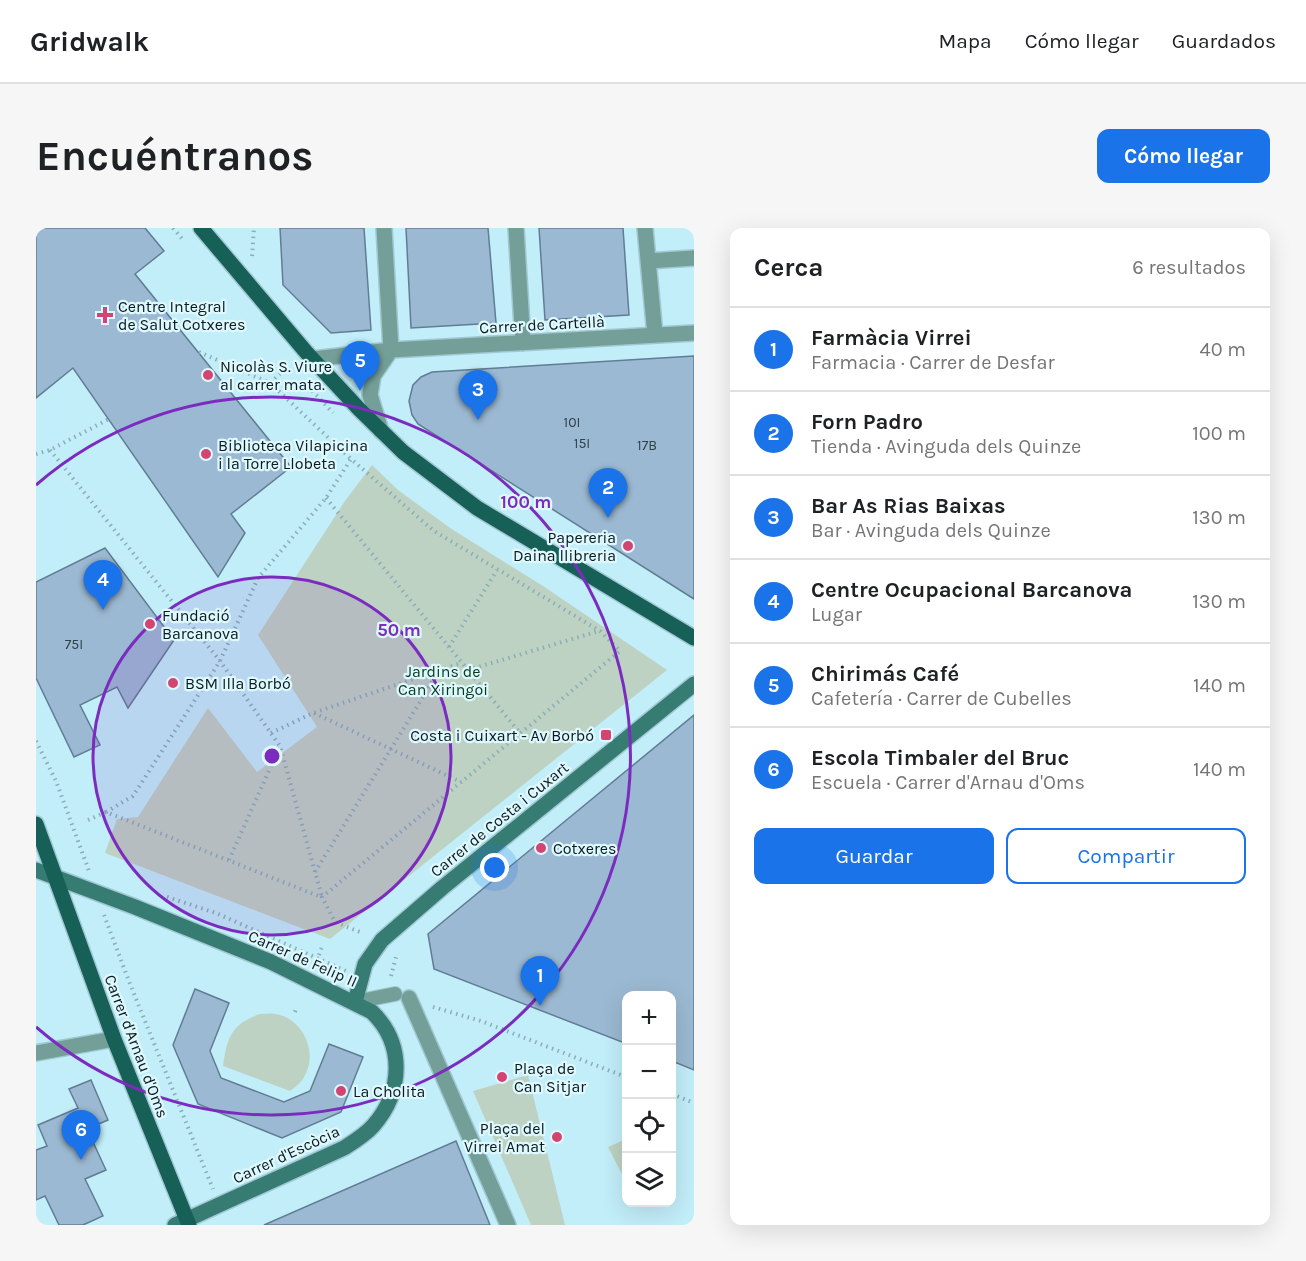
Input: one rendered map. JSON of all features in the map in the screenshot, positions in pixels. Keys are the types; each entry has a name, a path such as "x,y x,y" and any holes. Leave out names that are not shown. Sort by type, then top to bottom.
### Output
{"main road":[{"path":"201,228 313,359 403,452 477,508 694,638"},
{"name":"Carrer d'Arnau d'Oms","path":"36,824 183,1223"}],"street":[{"path":"381,431 370,395 373,376 392,350 384,228"},
{"path":"516,228 523,343"},
{"path":"645,228 655,335"},
{"path":"648,261 694,258"},
{"name":"Carrer de Cartellà","path":"313,359 392,350 694,333"},
{"name":"Carrer de Costa i Cuxart","path":"355,1002 365,964 382,940 442,888 694,684"},
{"name":"Carrer de Felip II","path":"36,870 271,962 355,1002"},
{"path":"398,992 508,1225"},
{"name":"Carrer d'Escòcia","path":"183,1223 344,1148 375,1125 395,1086 398,1073 389,1035 380,1019 355,1002"},
{"path":"36,1053 114,1039"}],"lane":[{"name":"Carrer de Felip II","path":"355,1002 398,992"}],"path":[{"path":"252,255 254,228"},
{"path":"199,352 270,383 351,459 434,531 600,631 620,651 322,897"},
{"path":"270,383 280,374"},
{"path":"36,454 50,450 109,418"},
{"path":"50,450 220,661 280,746 322,897 335,922 360,932"},
{"path":"88,820 133,796 220,661 258,578 326,498 351,459"},
{"path":"326,498 520,733"},
{"path":"449,647 497,570"},
{"path":"468,670 600,631"},
{"path":"271,733 313,713 462,663"},
{"path":"315,872 439,671"},
{"path":"313,713 461,782"},
{"path":"36,741 56,781 87,864"},
{"path":"229,860 280,746"},
{"path":"106,812 322,897"},
{"name":"Carrer d'Arnau d'Oms","path":"112,939 219,1205"},
{"name":"Carrer de Felip II","path":"319,955 323,944"},
{"path":"400,949 394,960 398,992 622,1075"},
{"path":"676,1096 694,1103"}],"green space":[{"name":"Jardins de Can Xiringoi","path":"372,465 398,490 450,528 543,586 667,670 330,939 105,853 117,819 138,817 208,708 257,772 317,727 258,635 345,501"},
{"path":"260,1014 285,1017 300,1029 306,1038 310,1058 308,1068 301,1081 290,1091 223,1066 226,1047 232,1033 243,1022"},
{"path":"528,1075 565,1225 531,1225 473,1091"},
{"path":"622,1141 622,1174 608,1147"}],"building":[{"name":"Centre Integral de Salut Cotxeres","path":"36,228 145,228 164,251 135,274 291,467 231,514 245,533 218,577 73,368 36,398"},
{"path":"280,228 364,228 371,330 331,333 283,285"},
{"path":"406,228 488,228 496,323 411,328"},
{"path":"539,228 623,228 629,315 545,320"},
{"path":"694,356 694,599 418,424 412,415 409,401 413,385 421,377 432,372"},
{"path":"105,548 174,640 128,708 117,687 80,705 100,745 74,757 36,678 36,582"},
{"path":"694,715 694,1070 676,1063 676,991 622,991 622,1042 434,969 428,934"},
{"path":"195,989 229,1003 210,1051 221,1078 284,1102 310,1091 329,1044 363,1057 341,1112 282,1138 198,1104 173,1045"},
{"path":"91,1080 108,1120 87,1129 106,1170 85,1179 103,1216 83,1225 59,1225 45,1196 36,1200 36,1150 47,1146 38,1125 78,1108 69,1089"},
{"path":"456,1141 490,1225 264,1225"}],"place":[{"name":"Centre Integral de Salut Cotxeres","path":"105,315"},
{"name":"Nicolàs S. Viure al carrer mata.","path":"208,375"},
{"name":"Chirimás Café","path":"360,391"},
{"name":"Bar As Rias Baixas","path":"478,420"},
{"name":"Biblioteca Vilapicina i la Torre Llobeta","path":"206,454"},
{"name":"Forn Padro","path":"608,518"},
{"name":"Papereria Daina llibreria","path":"628,546"},
{"name":"Centre Ocupacional Barcanova","path":"103,610"},
{"name":"Fundació Barcanova","path":"150,624"},
{"name":"BSM Illa Borbó","path":"173,683"},
{"name":"Costa i Cuixart - Av Borbó","path":"606,735"},
{"name":"Cotxeres","path":"541,848"},
{"name":"Farmàcia Virrei","path":"540,1006"},
{"name":"Plaça de Can Sitjar","path":"502,1077"},
{"name":"La Cholita","path":"341,1091"},
{"name":"Plaça del Virrei Amat","path":"557,1137"},
{"name":"Escola Timbaler del Bruc","path":"81,1160"}]}
